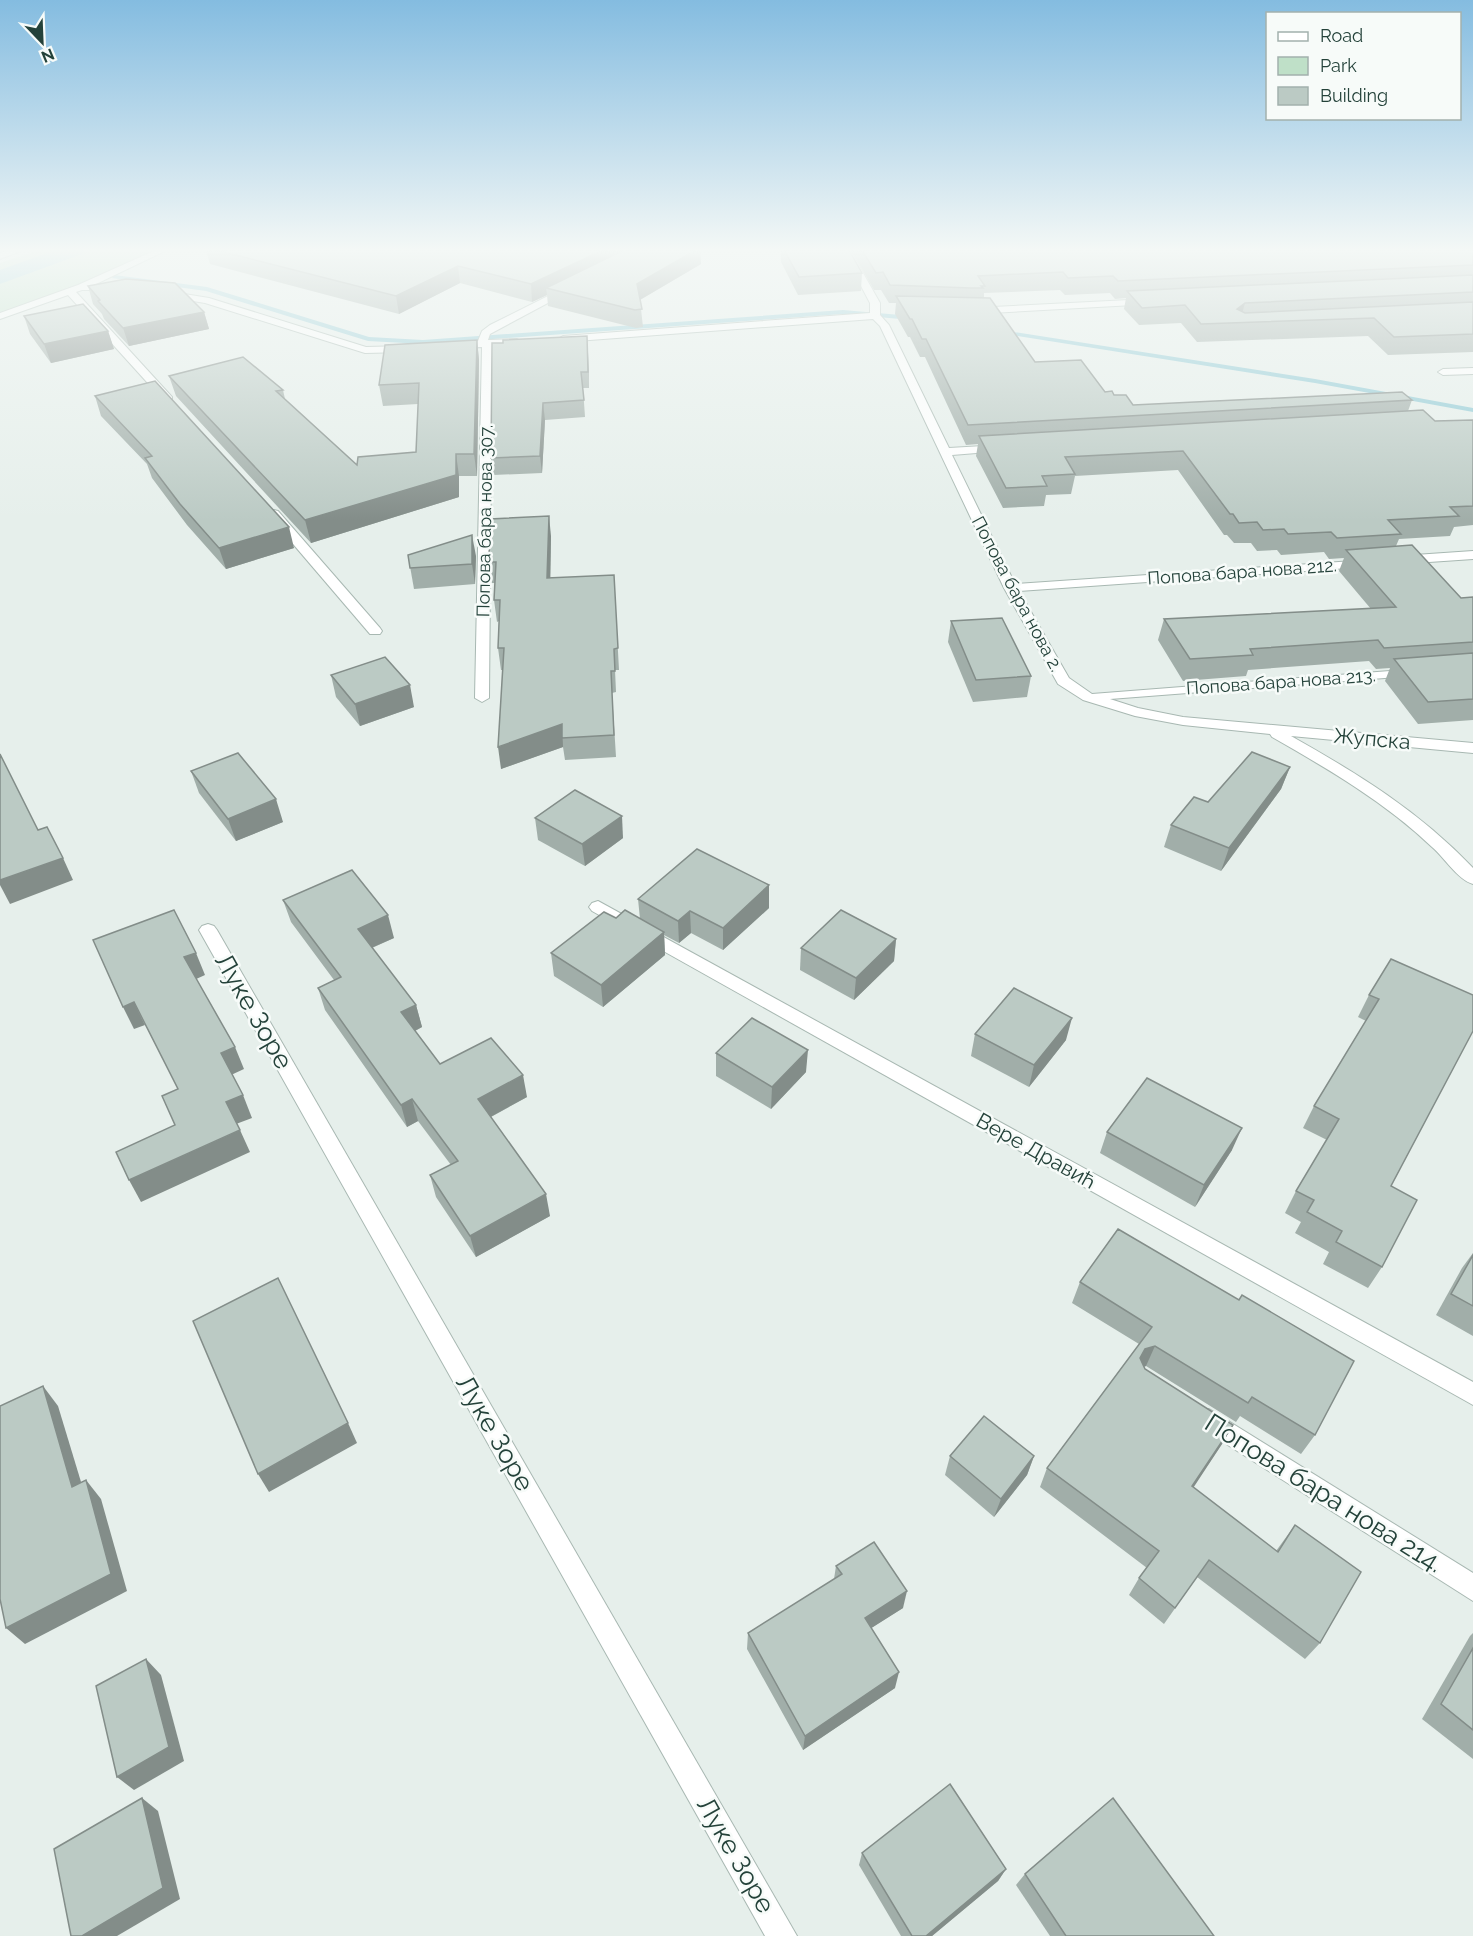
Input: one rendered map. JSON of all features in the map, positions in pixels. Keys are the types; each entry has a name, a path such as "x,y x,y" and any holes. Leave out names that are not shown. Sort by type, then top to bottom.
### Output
{"street":[{"path":"119,340 178,410"},
{"path":"334,340 365,350 420,348"},
{"name":"Попова бара нова 2.","path":"891,340 1011,588 1063,681 1089,697 1135,712 1183,721 1271,730 1355,778 1408,815 1451,853 1473,878"},
{"path":"442,346 485,341 523,341"},
{"name":"Попова бара нова 307.","path":"482,698 485,341"},
{"path":"1443,372 1473,371"},
{"path":"944,452 1014,448"},
{"path":"264,503 325,570 375,631"},
{"name":"Попова бара нова 212.","path":"1011,588 1473,555"},
{"name":"Попова бара нова 213.","path":"1089,697 1427,671"},
{"name":"Жупска","path":"1271,730 1473,748"},
{"name":"Вере Дравић","path":"598,907 1473,1394"},
{"name":"Луке Зоре","path":"208,930 782,1936"},
{"name":"Попова бара нова 214.","path":"1185,1405 1473,1588"}],"building":[{"path":"41,340 62,340 44,344"},
{"path":"477,340 474,454 456,454 456,475 305,520 169,376 243,357 283,390 276,391 357,465 358,457 416,452 419,383 379,385 385,345"},
{"path":"503,340 587,340 588,372 581,372 584,400 543,403 540,456 491,458 492,343 503,343"},
{"path":"927,340 1020,340 1035,362 1081,360 1105,392 1112,391 1114,395 1126,395 1133,405 1402,392 1412,400 968,425"},
{"path":"155,381 289,527 219,548 180,504 145,458 152,456 95,396"},
{"path":"1423,410 1435,421 1473,420 1473,506 1450,507 1459,516 1388,520 1401,534 1337,538 1331,532 1288,534 1284,529 1263,530 1257,522 1239,523 1183,451 1065,457 1075,474 1042,476 1047,486 1006,488 979,436"},
{"path":"549,516 547,578 614,575 618,648 614,649 615,671 611,671 614,735 562,738 562,724 498,747 504,648 498,648 500,600 494,600 496,562 489,562 490,519"},
{"path":"472,535 472,564 410,568 408,555"},
{"path":"1412,545 1461,598 1473,597 1473,642 1384,648 1378,640 1250,649 1253,655 1190,659 1164,619 1396,607 1346,550"},
{"path":"1002,618 1031,676 976,680 951,621"},
{"path":"1473,653 1473,699 1428,702 1394,659"},
{"path":"385,657 410,685 355,704 331,675"},
{"path":"1252,752 1290,767 1229,848 1171,825 1194,797 1208,802"},
{"path":"238,753 276,799 228,819 191,771"},
{"path":"0,754 38,830 47,827 63,858 0,880"},
{"path":"575,790 622,816 582,844 535,818"},
{"path":"697,849 769,885 723,928 690,911 678,921 638,899"},
{"path":"352,870 388,915 358,929 416,1005 401,1012 440,1064 491,1038 523,1075 478,1099 546,1194 470,1236 430,1175 458,1161 412,1099 401,1105 318,988 341,977 283,900"},
{"path":"174,910 196,953 184,957 235,1047 221,1053 243,1095 226,1102 240,1130 129,1180 116,1152 175,1125 162,1096 178,1089 134,1002 123,1007 93,940"},
{"path":"625,910 664,932 601,985 551,953 604,912 616,918"},
{"path":"841,910 896,939 856,978 801,948"},
{"path":"1391,959 1473,995 1473,1031 1391,1186 1417,1200 1382,1267 1336,1242 1342,1231 1307,1212 1314,1200 1296,1191 1339,1119 1314,1106 1379,999 1369,995"},
{"path":"1014,988 1072,1018 1034,1065 975,1034"},
{"path":"752,1018 808,1050 772,1087 716,1053"},
{"path":"1147,1078 1242,1128 1204,1185 1107,1132"},
{"path":"1118,1229 1239,1300 1242,1295 1354,1361 1315,1435 1252,1397 1248,1403 1155,1346 1145,1349 1140,1358 1145,1369 1233,1425 1192,1486 1278,1552 1295,1525 1361,1572 1320,1643 1209,1560 1175,1608 1139,1578 1159,1551 1047,1468 1152,1327 1080,1282"},
{"path":"1473,1255 1473,1306 1451,1294"},
{"path":"278,1278 348,1423 258,1474 193,1321"},
{"path":"43,1386 72,1487 86,1480 111,1574 6,1628 0,1599 0,1406"},
{"path":"984,1416 1034,1456 1001,1499 950,1456"},
{"path":"874,1542 907,1591 865,1618 899,1672 805,1736 748,1633 842,1574 836,1566"},
{"path":"1473,1648 1473,1730 1441,1704"},
{"path":"146,1659 169,1747 117,1777 96,1686"},
{"path":"950,1784 1006,1869 926,1936 912,1936 862,1853"},
{"path":"142,1798 163,1888 82,1936 71,1936 54,1849"},
{"path":"1113,1798 1214,1936 1066,1936 1025,1874"}],"waterway":[{"path":"393,340 446,340"},
{"path":"1054,340 1315,381 1473,410"}]}
